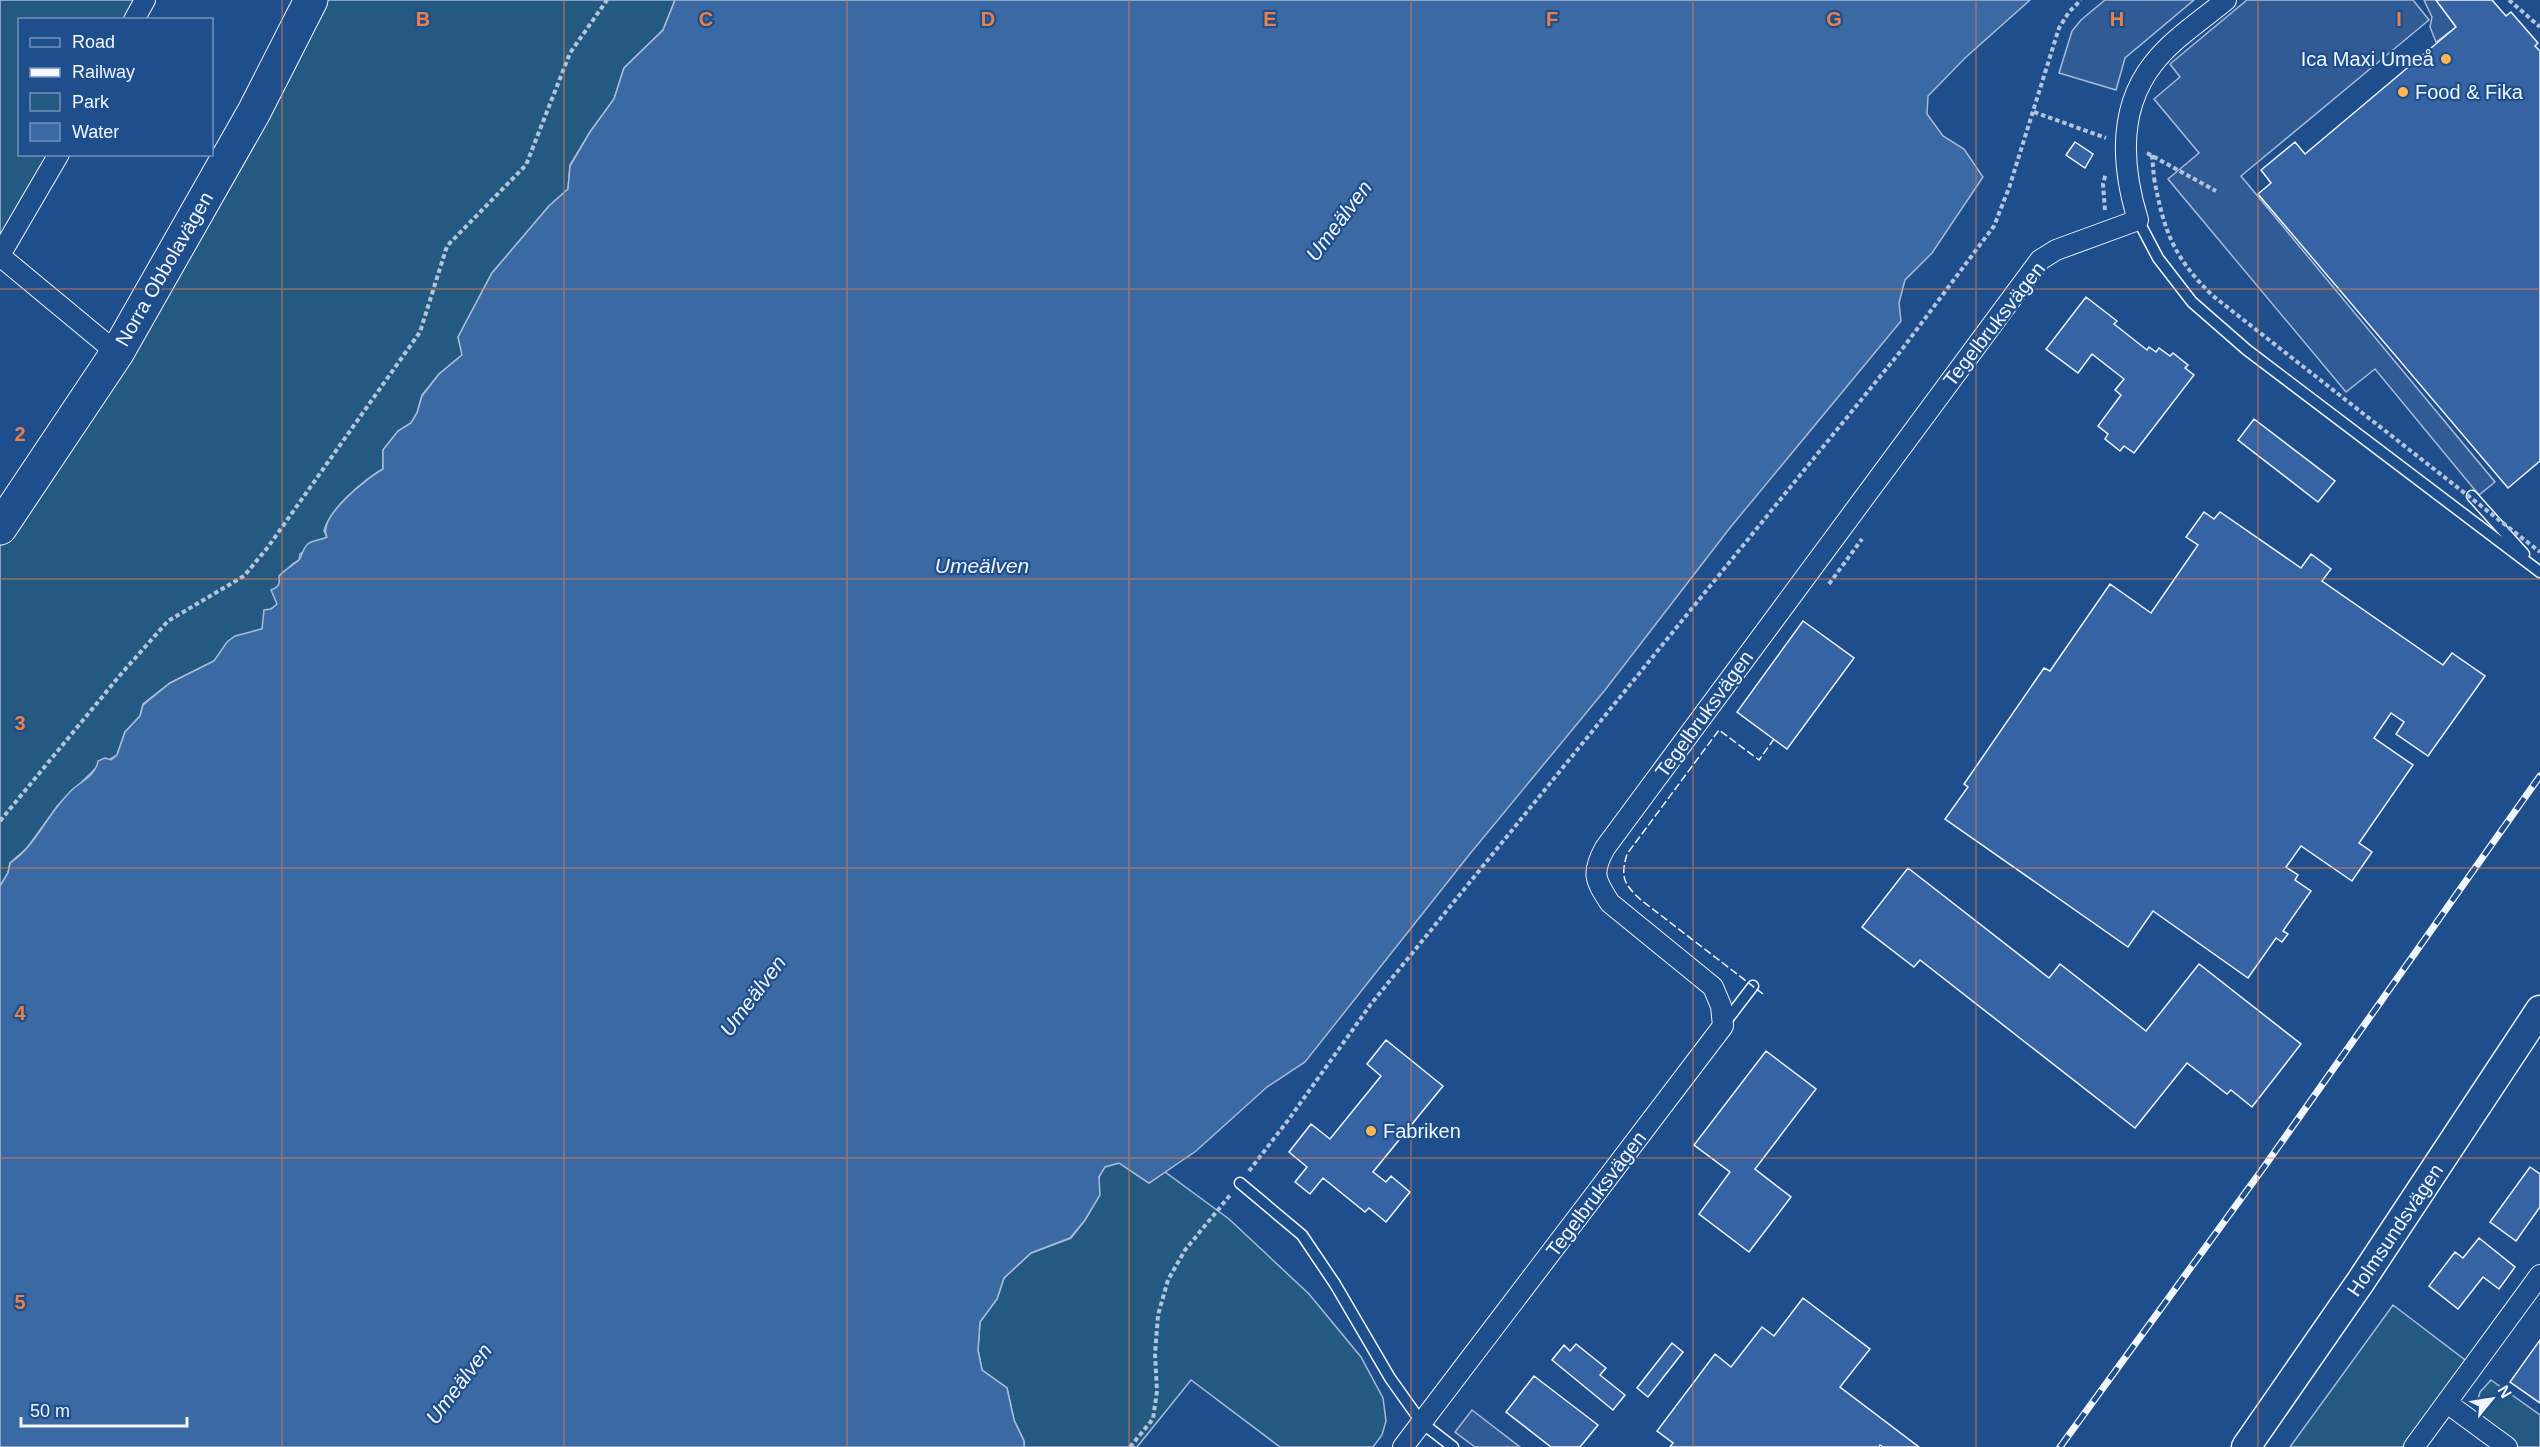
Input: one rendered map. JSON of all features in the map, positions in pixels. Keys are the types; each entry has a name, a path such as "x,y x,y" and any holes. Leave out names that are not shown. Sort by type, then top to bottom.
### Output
{"highway":[{"name":"Norra Obbolavägen","path":"0,528 117,352 254,112 311,0"}],"main road":[{"name":"Holmsundsvägen","path":"2246,1447 2361,1281 2540,1010"}],"street":[{"path":"135,18 144,0"},
{"path":"2138,220 2117,142 2144,77 2153,63 2226,0"},
{"path":"58,156 0,256 117,352"},
{"name":"Tegelbruksvägen","path":"1403,1447 1723,1026 1721,1006 1713,987 1610,903 1598,885 1596,865 1612,839 2040,261 2056,250 2138,220"},
{"path":"2414,1447 2540,1275"},
{"path":"2447,1403 2507,1447"}],"lane":[{"path":"2138,220 2158,258 2192,302 2247,350 2540,572"},
{"path":"2472,496 2540,572"},
{"path":"1723,1026 1753,986"},
{"path":"1239,1183 1302,1235 1335,1284 1390,1378 1422,1423 1453,1447"}],"path":[{"path":"0,821 121,674 168,621 244,576 268,547 420,333 447,246 526,165 570,53 607,0"},
{"path":"1130,1447 1153,1419 1157,1391 1155,1354 1158,1315 1168,1280 1185,1250 1289,1119 1371,1004 1907,343 1994,226 2034,112 2059,28 2069,12 2081,0"},
{"path":"2509,0 2540,27"},
{"path":"2034,112 2152,155 2216,191"},
{"path":"2106,231 2103,184 2108,161 2117,142"},
{"path":"2152,155 2162,219 2175,249 2190,272 2212,296 2540,552"},
{"path":"1829,585 1869,530"}],"green space":[{"path":"0,0 145,0 135,18 18,18 18,156 58,156 0,255"},
{"path":"311,0 675,0 663,30 624,68 614,99 570,165 568,189 549,206 492,273 458,337 463,354 439,374 422,395 417,413 411,423 398,431 383,450 383,469 366,480 340,505 327,522 324,531 327,537 300,554 299,560 285,573 277,591 278,604 271,609 262,629 254,631 214,661 170,683 143,704 140,716 125,732 117,755 97,767 58,805 27,848 10,863 8,873 0,886 0,528"},
{"path":"1119,1163 1149,1183 1165,1172 1229,1219 1309,1294 1361,1357 1383,1398 1386,1421 1382,1435 1373,1447 1280,1447 1191,1380 1137,1447 1024,1447 1024,1441 1014,1420 1007,1388 982,1370 978,1350 980,1322 997,1299 1004,1278 1031,1253 1071,1238 1085,1220 1099,1195 1099,1177 1104,1167"},
{"path":"2393,1305 2469,1363 2403,1447 2290,1447"},
{"path":"2491,1380 2540,1415 2540,1447 2518,1447 2484,1422 2477,1403 2480,1392"}],"shaded area":[{"path":"2105,0 2194,0 2125,58 2116,90 2059,73 2072,31 2081,20"},
{"path":"2247,0 2413,0 2429,20 2241,176 2495,482 2479,495 2375,369 2346,392 2168,179 2199,153 2154,99 2180,77 2170,64"},
{"path":"2424,0 2436,0 2456,27 2436,42 2430,27 2432,17"},
{"path":"1472,1410 1520,1447 1475,1447 1455,1432"}],"water":[{"name":"Umeälven","path":"675,0 2030,0 1965,58 1928,96 1927,114 1943,136 1964,149 1983,177 1932,253 1905,280 1899,303 1901,321 1729,529 1605,690 1469,855 1305,1062 1267,1087 1196,1151 1149,1183 1119,1163 1105,1167 1099,1177 1100,1195 1085,1220 1070,1238 1031,1253 1004,1278 997,1299 980,1322 978,1350 982,1370 1007,1388 1014,1420 1024,1441 1024,1447 0,1447 0,886 8,873 10,863 28,847 65,797 92,773 98,761 105,758 111,760 117,755 125,732 140,716 143,705 170,683 214,661 227,642 235,636 262,629 264,610 271,609 277,604 271,590 278,585 279,576 299,560 309,543 327,537 326,529 329,519 336,509 356,489 383,469 383,450 398,431 411,423 422,396 439,374 462,355 458,337 492,273 549,206 568,189 570,166 590,132 614,99 624,68 663,30"}],"building":[{"path":"2436,0 2492,0 2506,16 2511,12 2538,43 2535,46 2540,51 2540,461 2508,488 2258,194 2271,183 2261,170 2295,142 2305,154 2456,27"},
{"path":"2075,142 2093,154 2085,168 2066,155"},
{"path":"2086,297 2117,321 2114,324 2147,350 2149,347 2156,352 2159,348 2170,356 2173,353 2188,365 2185,368 2194,375 2134,453 2124,446 2120,451 2105,439 2108,434 2098,426 2121,395 2115,390 2124,379 2092,354 2078,373 2046,349"},
{"path":"2254,419 2335,481 2318,502 2238,440"},
{"path":"2204,512 2214,519 2220,512 2301,568 2311,554 2331,569 2322,581 2443,665 2452,653 2485,676 2428,756 2396,734 2404,722 2391,713 2374,738 2413,765 2359,843 2372,852 2352,881 2301,846 2286,867 2298,875 2295,880 2311,891 2283,931 2288,934 2282,942 2276,938 2248,978 2153,911 2128,947 1945,819 1968,787 1964,784 2044,668 2050,671 2110,584 2151,613 2198,545 2186,537"},
{"path":"1803,621 1854,658 1787,749 1737,712"},
{"path":"1908,868 2049,978 2060,964 2146,1031 2199,964 2301,1044 2252,1107 2231,1090 2227,1094 2187,1063 2135,1128 1920,960 1914,967 1862,927"},
{"name":"Fabriken","path":"1386,1040 1443,1086 1373,1172 1386,1182 1391,1176 1410,1192 1386,1222 1369,1208 1365,1212 1323,1178 1310,1194 1295,1182 1307,1167 1289,1152 1311,1124 1330,1139 1381,1076 1367,1064"},
{"path":"1766,1051 1816,1089 1755,1169 1791,1197 1749,1252 1699,1214 1730,1172 1694,1145"},
{"path":"2530,1167 2540,1174 2540,1207 2516,1241 2490,1222"},
{"path":"2479,1238 2515,1267 2499,1289 2483,1277 2458,1309 2429,1286 2455,1252 2463,1258"},
{"path":"1803,1298 1870,1349 1840,1387 1919,1447 1883,1447 1880,1445 1879,1447 1670,1447 1673,1443 1657,1431 1715,1354 1731,1367 1762,1327 1774,1336"},
{"path":"2540,1340 2540,1403 2510,1382"},
{"path":"1672,1343 1683,1352 1648,1397 1637,1388"},
{"path":"1576,1344 1606,1368 1600,1375 1625,1395 1613,1410 1552,1360 1564,1345 1570,1351"},
{"path":"1534,1376 1598,1425 1580,1447 1551,1447 1506,1412"}],"railway":[{"path":"2060,1447 2264,1167 2540,776"}],"fence":[{"path":"1763,994 1641,900 1627,885 1624,869 1627,854 1719,730 1759,760 1774,739"}],"place":[{"name":"Ica Maxi Umeå","path":"2446,59"},
{"name":"Food & Fika","path":"2403,92"},
{"name":"Fabriken","path":"1371,1131"}]}
